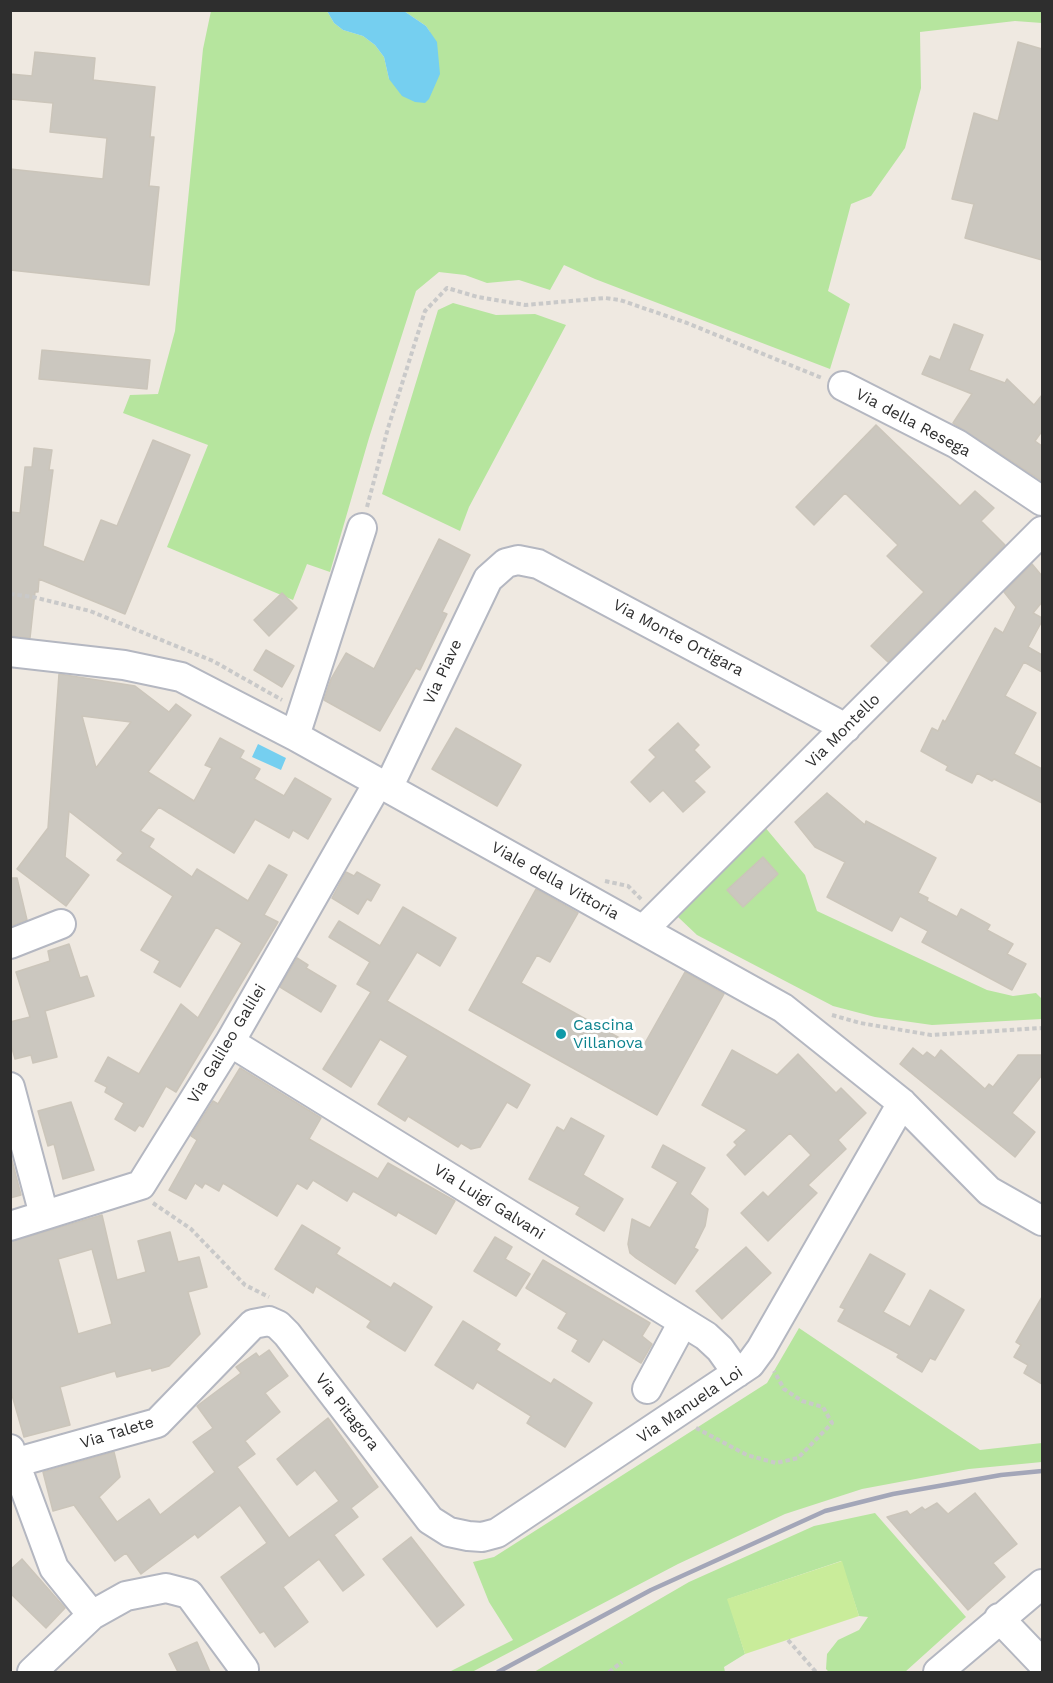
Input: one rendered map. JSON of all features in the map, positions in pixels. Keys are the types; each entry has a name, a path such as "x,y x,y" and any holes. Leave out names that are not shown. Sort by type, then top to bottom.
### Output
{"street":[{"name":"Via della Resega","path":"843,386 957,444 1042,501"},
{"path":"298,723 362,528"},
{"name":"Via Montello","path":"650,923 1042,531"},
{"name":"Via Monte Ortigara","path":"506,563 518,560 538,564 846,728"},
{"name":"Via Piave","path":"383,785 488,579 506,563"},
{"name":"Viale della Vittoria","path":"10,652 124,665 181,677 298,723 383,785 650,923 783,1008 902,1103 989,1191 1042,1221"},
{"name":"Via Galileo Galilei","path":"10,1226 141,1185 230,1042 383,785"},
{"path":"10,944 61,924"},
{"name":"Via Luigi Galvani","path":"230,1042 706,1336 720,1348 737,1373"},
{"path":"10,1087 44,1215"},
{"name":"Via Manuela Loi","path":"430,1520 449,1532 468,1536 482,1537 497,1533 750,1364 761,1349 902,1103"},
{"name":"Via Pitagora","path":"253,1324 269,1321 278,1325 430,1520"},
{"path":"646,1389 683,1322"},
{"name":"Via Talete","path":"12,1456 157,1423 253,1324"},
{"path":"12,1456 54,1568 92,1615"},
{"path":"32,1672 92,1615 126,1596 166,1588 178,1589 189,1594 244,1669"},
{"path":"942,1671 999,1618 1038,1594"},
{"path":"999,1618 1042,1663"}],"path":[{"path":"362,528 388,428 425,311 447,288 477,297 525,305 605,298 620,300 687,323 843,386"},
{"path":"10,594 33,597 90,611 213,661 298,723"},
{"path":"604,880 628,886 650,923"},
{"path":"830,1014 860,1023 931,1035 1042,1028"},
{"path":"675,1415 747,1455 776,1463 798,1458 832,1423 823,1407 802,1401 784,1389 761,1349"},
{"path":"788,1640 816,1672"},
{"path":"609,1672 622,1662"}],"green space":[{"path":"211,11 327,11 334,23 343,30 363,36 375,45 384,57 389,79 430,32 426,26 404,11 1042,11 1042,23 1015,21 920,32 921,88 905,148 871,196 851,204 828,291 850,304 830,369 564,265 550,290 519,280 487,283 465,275 439,272 416,291 369,438 330,572 307,564 293,600 167,547 208,445 123,413 130,395 158,394 175,331 203,49"},
{"path":"453,303 496,315 535,314 566,325 469,507 460,531 382,494 438,310"},
{"path":"764,826 805,875 817,911 987,990 1013,996 1036,993 1042,999 1042,1019 932,1025 875,1017 833,1006 697,935 678,917"},
{"path":"799,1328 980,1450 1042,1443 1042,1462 969,1469 862,1489 785,1514 678,1564 472,1672 449,1672 513,1640 489,1602 473,1562 494,1557 767,1383"},
{"path":"875,1513 966,1617 905,1672 829,1672 826,1669 827,1654 838,1640 859,1630 868,1617 859,1616 841,1561 728,1599 745,1654 724,1667 725,1672 534,1672 689,1582 814,1526"},
{"path":"842,1561 859,1616 745,1654 727,1599"}],"water":[{"path":"327,11 404,11 426,26 437,42 440,74 429,99 425,103 415,102 402,96 389,79 384,57 375,45 363,36 343,30 334,23"},
{"path":"258,744 286,758 281,770 252,757"}],"building":[{"path":"1018,42 1042,49 1042,260 965,238 974,204 952,199 974,113 998,121"},
{"path":"35,52 95,58 93,80 155,87 150,137 154,137 149,186 159,187 149,285 10,270 10,169 103,179 107,138 50,132 53,103 10,99 10,74 32,76"},
{"path":"954,324 983,335 969,370 1005,383 1007,379 1034,405 1042,395 1042,431 1035,441 1042,446 1042,481 953,423 972,394 922,374 930,356 940,360"},
{"path":"42,350 150,360 147,389 39,379"},
{"path":"876,425 960,506 975,491 994,508 981,521 1005,545 888,662 871,646 924,592 887,556 898,545 845,493 814,525 796,507"},
{"path":"153,440 190,455 125,614 39,579 38,592 35,592 30,638 10,636 10,512 20,513 25,467 32,467 34,448 52,450 49,470 53,470 43,546 84,562 101,520 117,526"},
{"path":"439,539 470,555 442,612 447,614 420,670 416,668 380,731 324,700 331,679 346,653 374,669"},
{"path":"1032,564 1042,576 1042,602 1033,613 1042,618 1042,621 1028,647 1042,655 1042,672 1024,662 1005,696 1036,713 1014,754 1042,769 1042,803 977,773 972,783 946,770 948,766 921,751 932,728 938,731 943,720 945,722 995,628 1003,633 1016,607 1004,592"},
{"path":"282,593 297,608 269,636 254,620"},
{"path":"266,650 294,666 282,687 254,670"},
{"path":"59,674 135,686 169,712 176,704 191,715 148,772 194,801 212,768 205,765 220,738 244,751 240,758 260,769 254,779 284,796 295,778 331,799 308,839 293,830 289,838 255,819 234,853 159,807 140,831 154,839 149,847 192,877 197,869 248,901 269,865 287,875 264,915 278,922 176,1092 166,1086 143,1127 139,1125 135,1131 115,1119 124,1103 105,1092 107,1087 95,1081 108,1057 139,1074 181,1004 198,1018 242,943 216,927 180,987 154,972 160,961 141,950 173,896 117,860 123,853 69,811 65,857 89,875 66,906 17,869 48,828","holes":["82,716 131,722 96,768"]},
{"path":"678,723 699,745 694,750 710,767 694,781 705,792 683,812 663,790 650,802 631,782 656,757 649,750"},
{"path":"456,728 521,765 497,806 432,769"},
{"path":"827,793 865,825 866,821 936,858 918,893 928,898 927,901 957,917 961,909 990,925 987,930 1013,944 1007,954 1026,964 1012,990 922,942 928,931 900,916 892,931 827,897 845,862 815,847 795,822"},
{"path":"763,857 778,874 743,907 727,890"},
{"path":"346,872 354,876 357,872 380,885 371,901 367,899 358,914 332,898"},
{"path":"10,878 17,878 27,920 10,926"},
{"path":"536,889 578,913 550,962 537,955 521,983 641,1050 685,972 724,994 657,1115 469,1010"},
{"path":"403,907 456,938 440,966 417,952 387,1001 530,1085 517,1108 507,1102 480,1147 471,1149 461,1143 458,1147 408,1116 405,1121 378,1104 408,1056 380,1039 351,1087 323,1069 371,992 357,984 370,962 329,937 339,921 380,946"},
{"path":"69,944 80,978 87,976 94,996 45,1011 57,1057 33,1063 31,1055 15,1059 10,1041 10,1022 30,1017 16,972 50,961 48,951"},
{"path":"297,958 308,965 306,968 336,986 321,1012 280,987"},
{"path":"913,1048 923,1056 927,1052 935,1058 941,1050 985,1089 989,1084 993,1087 1018,1055 1042,1055 1042,1075 1012,1113 1035,1132 1015,1157 900,1064"},
{"path":"732,1050 777,1075 798,1054 836,1093 841,1088 866,1113 838,1140 846,1149 808,1185 817,1193 768,1241 741,1213 763,1192 768,1197 811,1155 790,1133 745,1175 727,1155 737,1145 734,1142 747,1130 702,1105"},
{"path":"240,1068 321,1118 309,1139 378,1179 388,1163 455,1201 436,1234 398,1212 396,1216 353,1191 347,1201 313,1180 307,1189 297,1183 277,1216 223,1183 219,1191 205,1183 202,1188 195,1183 186,1199 169,1190 197,1140 191,1136 213,1101 218,1104"},
{"path":"71,1102 94,1170 63,1179 54,1144 48,1146 38,1111"},
{"path":"571,1118 604,1136 583,1175 623,1199 604,1231 576,1214 580,1207 529,1179 557,1127 564,1131"},
{"path":"663,1145 705,1168 690,1194 708,1209 705,1226 694,1248 698,1250 675,1284 630,1253 628,1244 632,1219 650,1228 678,1182 652,1167"},
{"path":"10,1153 21,1195 10,1198"},
{"path":"102,1215 117,1280 146,1272 138,1241 170,1232 178,1262 199,1257 207,1287 188,1292 200,1334 169,1366 117,1377 115,1371 60,1387 70,1425 24,1437 10,1388 10,1242","holes":["92,1249 112,1324 78,1334 58,1259"]},
{"path":"302,1225 340,1248 336,1254 391,1288 394,1283 432,1307 405,1351 367,1327 371,1321 316,1286 313,1293 275,1269"},
{"path":"495,1237 512,1247 505,1259 530,1274 516,1296 474,1271"},
{"path":"746,1247 771,1273 722,1319 696,1291"},
{"path":"870,1254 905,1274 883,1312 910,1327 930,1290 964,1310 935,1360 930,1358 922,1372 897,1357 899,1354 838,1321 845,1309 840,1307"},
{"path":"543,1260 650,1323 642,1336 652,1344 641,1363 603,1339 589,1362 572,1351 578,1340 558,1328 567,1313 526,1288"},
{"path":"1042,1297 1042,1384 1024,1373 1028,1365 1014,1357 1021,1345 1016,1342"},
{"path":"463,1321 500,1344 496,1350 551,1384 554,1379 592,1403 565,1447 527,1423 531,1416 477,1382 473,1389 435,1365"},
{"path":"269,1350 288,1376 265,1393 280,1412 245,1441 255,1454 237,1467 289,1538 339,1501 315,1470 297,1485 277,1459 328,1418 378,1487 351,1508 358,1517 334,1535 364,1575 343,1591 319,1559 283,1587 308,1622 275,1647 264,1631 260,1633 221,1577 267,1543 240,1505 198,1538 195,1534 141,1574 126,1553 115,1561 74,1505 53,1511 43,1472 114,1452 120,1477 99,1497 117,1522 149,1499 160,1515 215,1472 193,1442 213,1428 197,1406 241,1373 236,1367 256,1353 259,1357"},
{"path":"975,1493 1017,1544 993,1563 1005,1577 968,1610 887,1517 907,1511 910,1515 922,1507 925,1510 937,1503 948,1514"},
{"path":"411,1537 464,1605 437,1627 383,1559"},
{"path":"22,1559 65,1608 46,1628 10,1593 10,1570"},
{"path":"197,1642 210,1672 178,1672 169,1654"}],"railway":[{"path":"498,1672 651,1590 825,1511 893,1494 1001,1475 1042,1471"}],"place":[{"name":"Cascina Villanova","path":"561,1034"}]}
